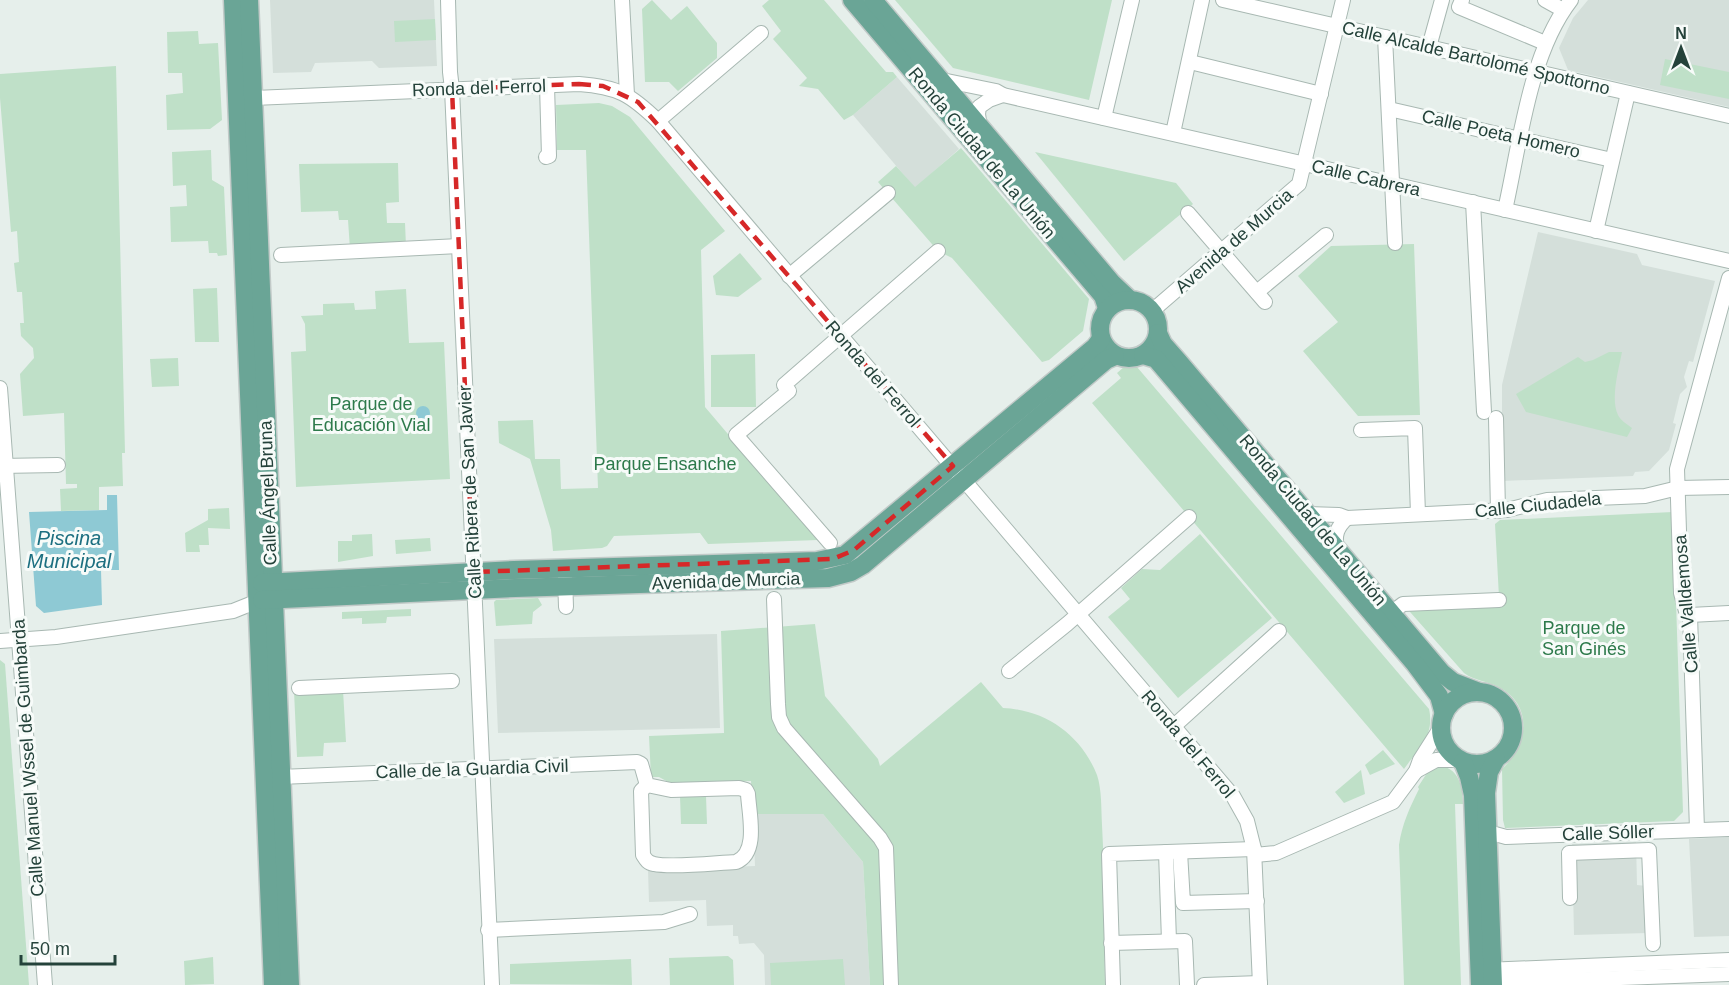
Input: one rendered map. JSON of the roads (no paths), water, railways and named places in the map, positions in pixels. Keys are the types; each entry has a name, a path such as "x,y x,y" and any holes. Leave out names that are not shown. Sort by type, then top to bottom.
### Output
{"main road":[{"name":"Calle Ángel Bruna","path":"233,0 265,591 280,777 290,985"},
{"name":"Calle Ángel Bruna","path":"249,0 273,985"},
{"name":"Ronda Ciudad de La Unión","path":"852,0 1103,296 1107,309"},
{"name":"Ronda Ciudad de La Unión","path":"873,0 1112,283 1130,300"},
{"path":"1122,300 1130,300 1138,301 1152,311 1157,321 1158,333 1150,350 1143,355 1129,359 1109,352 1101,339 1100,323 1107,309 1122,300"},
{"name":"Ronda Ciudad de La Unión","path":"1158,333 1163,344 1442,674 1453,682 1479,692"},
{"name":"Avenida de Murcia","path":"958,473 1101,339"},
{"name":"Ronda Ciudad de La Unión","path":"1143,355 1156,359 1415,664 1439,696 1442,720"},
{"name":"Avenida de Murcia","path":"265,591 565,578 833,559 854,550 1106,360 1115,356"},
{"path":"1470,692 1488,693 1500,700 1512,719 1513,733 1511,741 1496,759 1489,772 1487,784 1487,979 1473,795 1462,761 1446,747 1442,720 1456,698 1470,692"},
{"path":"1462,761 1481,764 1496,759"}],"street":[{"name":"Calle Ribera de San Javier","path":"448,0 492,985"},
{"path":"622,0 627,95"},
{"path":"1104,118 1132,0"},
{"path":"1173,133 1202,0"},
{"name":"Calle Alcalde Bartolomé Spottorno","path":"1223,0 1729,116"},
{"name":"Avenida de Murcia","path":"1152,311 1294,191 1299,184 1343,0"},
{"path":"1429,47 1442,0"},
{"path":"1505,210 1536,72 1545,43 1567,5 1545,0"},
{"path":"1460,4 1545,43"},
{"path":"657,121 760,33"},
{"path":"1385,37 1395,243"},
{"path":"1190,62 1321,94"},
{"name":"Calle Cabrera","path":"942,80 1729,261"},
{"path":"546,157 549,156 547,86"},
{"name":"Ronda del Ferrol","path":"253,98 452,89 603,86 638,102 657,121 1233,796 1247,821 1255,852 1260,984"},
{"path":"1596,231 1628,93"},
{"path":"980,128 979,107 989,100 1004,95"},
{"name":"Calle Poeta Homero","path":"1389,109 1612,160"},
{"path":"789,276 888,193"},
{"path":"1473,202 1498,511"},
{"path":"1188,213 1261,297 1326,235"},
{"path":"282,255 459,246"},
{"path":"830,543 736,435 789,391 784,385 938,251"},
{"name":"Calle Valldemosa","path":"1697,830 1690,615 1686,611 1681,593 1677,469 1729,278"},
{"name":"Calle Manuel Wssel de Guimbarda","path":"0,388 6,551 19,640 45,985"},
{"path":"1361,429 1415,428 1418,514"},
{"path":"3,466 58,465"},
{"name":"Calle Ciudadela","path":"1307,514 1339,515 1347,518 1498,511 1547,500 1645,496 1678,488 1729,487"},
{"path":"1009,671 1079,614 1189,517"},
{"path":"1337,549 1335,535 1347,518"},
{"path":"565,578 566,606"},
{"path":"0,641 56,637 233,610 265,591"},
{"path":"774,599 779,717 784,728 880,838 886,848 891,985"},
{"path":"1391,613 1403,604 1499,600"},
{"path":"1690,615 1729,613"},
{"path":"1174,726 1279,631"},
{"path":"299,688 452,681"},
{"path":"1113,985 1110,854 1276,853 1394,802 1416,771 1442,720"},
{"path":"1416,771 1436,760 1462,761"},
{"name":"Calle de la Guardia Civil","path":"280,777 637,762 644,770 647,785"},
{"path":"647,785 671,790 739,788 746,790 750,836 748,853 742,860 736,862 672,865 646,861 643,855 640,801 641,791 647,785"},
{"name":"Calle Sóller","path":"1488,832 1506,837 1729,829"},
{"path":"1570,898 1569,853 1649,850 1653,944"},
{"path":"1173,852 1183,903 1257,901"},
{"path":"1169,942 1173,852"},
{"path":"489,930 664,922 690,914"},
{"path":"1112,943 1185,941 1187,985"},
{"path":"1487,979 1729,960"},
{"path":"1487,979 1729,974"},
{"path":"1204,985 1260,984"}],"water":[{"path":"420,406 426,406 430,413 426,420 420,420 416,416 416,410"},
{"name":"Piscina Municipal","path":"107,495 117,495 119,570 101,570 102,605 44,613 36,606 29,512 107,510"}],"park label":[{"name":"Parque de Educación Vial","path":"371,414"},
{"name":"Parque Ensanche","path":"665,464"},
{"name":"Parque de San Ginés","path":"1584,638"}]}
